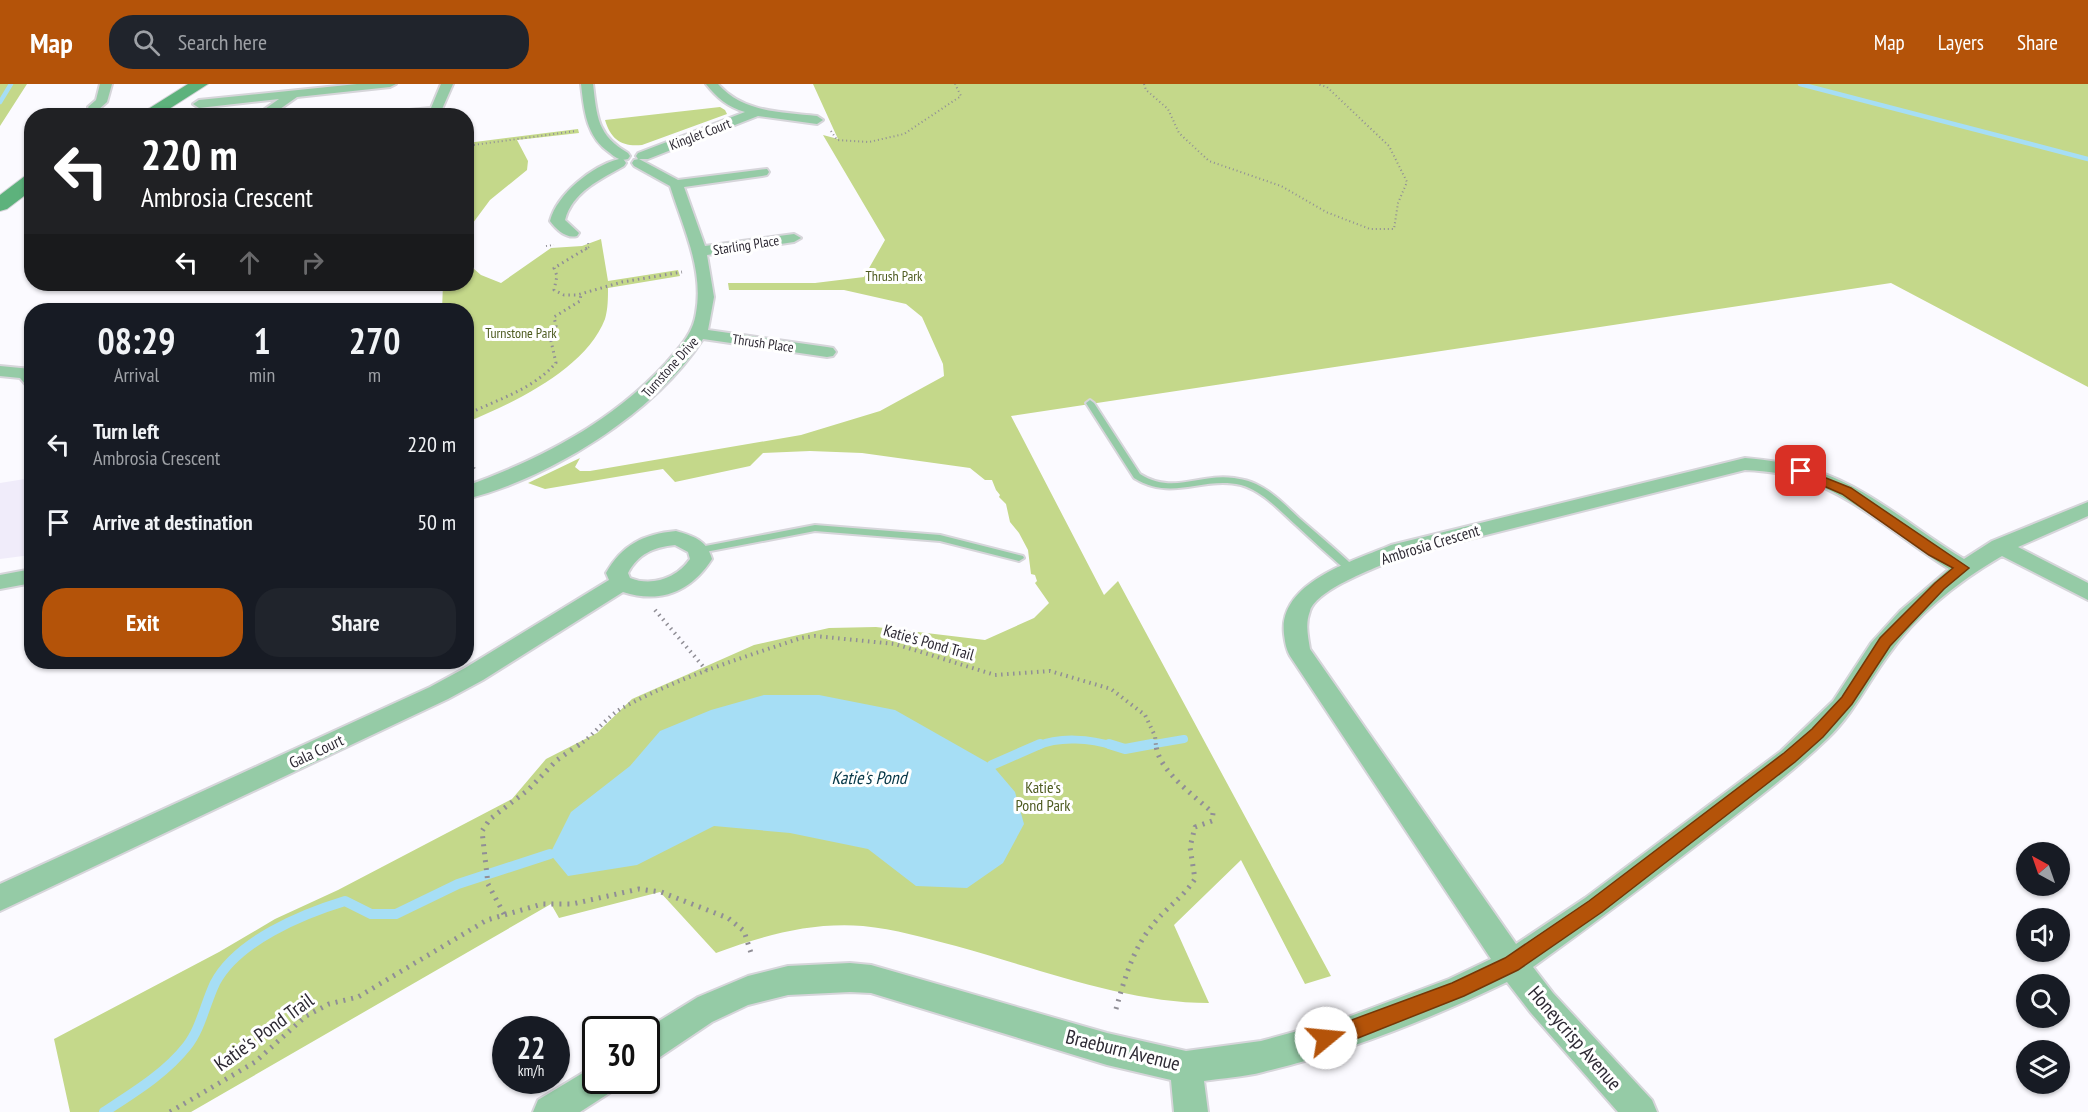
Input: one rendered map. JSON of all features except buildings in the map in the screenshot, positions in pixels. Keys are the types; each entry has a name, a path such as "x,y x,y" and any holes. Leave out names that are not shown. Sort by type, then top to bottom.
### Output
{"main road":[{"path":"160,108 200,84"},
{"path":"0,205 24,186"}],"street":[{"path":"94,107 101,102 106,84"},
{"path":"199,104 298,89 390,84"},
{"path":"436,108 447,84"},
{"path":"587,84 593,124 597,135 607,146 676,184 762,172"},
{"path":"712,84 726,99 756,112 822,122"},
{"path":"272,108 298,89"},
{"name":"Kinglet Court","path":"572,233 557,221 558,213 581,187 631,159 756,112"},
{"name":"Turnstone Drive","path":"474,490 538,464 588,437 625,411 664,377 700,334 707,290 698,252 676,184"},
{"name":"Starling Place","path":"698,252 794,238"},
{"name":"Thrush Place","path":"700,334 827,352"},
{"path":"0,371 24,373"},
{"name":"Ambrosia Crescent","path":"1512,964 1298,650 1295,626 1299,608 1310,593 1352,570 1399,550 1745,464 1787,467 1835,484 1934,552 1963,568"},
{"name":"Braeburn Avenue","path":"660,1039 708,1008 741,993 802,977 836,975 871,979 1107,1049 1186,1067 1261,1057 1348,1032 1458,990 1512,964 1595,907 1797,752 1818,733 1847,700 1885,642 1940,586 1963,568 2000,546 2088,508"},
{"path":"676,538 691,542 700,550 701,559 697,567 688,576 675,583 660,588 645,589 631,588 621,583 617,573 622,563 630,553 643,545 660,539 676,538"},
{"path":"2000,546 2088,592"},
{"path":"0,582 24,578"},
{"name":"Gala Court","path":"0,898 439,693 474,674 621,583"},
{"name":"Honeycrisp Avenue","path":"1512,964 1542,1003 1640,1112"},
{"path":"1186,1067 1191,1112"},
{"path":"550,1112 582,1091"}],"lane":[{"path":"1090,404 1137,476 1146,484 1162,488 1208,480 1231,479 1250,485 1267,495 1352,570"},
{"path":"700,550 814,528 940,538 1019,558"}],"path":[{"path":"822,122 837,140 869,142 904,134 961,96 955,84"},
{"path":"1144,84 1146,90 1168,109 1179,133 1209,161 1281,186 1326,212 1370,229 1394,229 1398,203 1407,182 1389,147 1327,87 1317,84"},
{"path":"474,145 577,131"},
{"path":"587,242 589,247 584,252 554,268 557,276 554,290 564,295 580,294 622,282 682,272"},
{"path":"474,410 531,385 546,375 556,363 551,350 551,341 557,330 554,317 580,301 580,294"},
{"path":"650,604 707,670"},
{"name":"Katie's Pond Trail","path":"504,914 488,884 482,831 490,819 528,790 557,760 593,736 621,708 707,670 801,638 815,636 870,640 929,654 995,675 1050,671 1111,690 1145,715 1155,736 1156,752 1163,766 1175,780 1213,813 1212,821 1195,826 1190,837 1188,850 1195,879 1183,897 1163,913 1149,929 1128,968 1116,1009"},
{"name":"Katie's Pond Trail","path":"170,1112 255,1062 306,1016 329,1004 358,997 425,959 463,934 504,914 542,904 572,904 639,889 661,892 728,918 744,931 751,953"}],"shaded area":[{"path":"24,479 24,556 0,559 0,483"}],"green space":[{"path":"0,84 27,84 0,126"},
{"path":"813,84 2088,84 2088,387 1891,283 1011,416 1104,595 1118,581 1331,976 1305,984 1241,860 1174,925 1209,1003 1146,997 1114,991 956,946 887,929 863,926 825,926 788,931 716,953 660,892 559,918 551,904 191,1112 70,1112 54,1039 219,952 275,919 338,890 512,799 546,759 597,733 632,699 754,645 829,628 876,627 985,640 1034,618 1049,603 1035,583 1037,581 1035,575 1031,574 1028,550 1010,522 1006,504 999,497 992,480 985,480 970,468 862,453 810,451 763,453 750,466 675,482 663,469 545,489 528,483 580,458 575,467 580,471 590,471 801,435 880,411 944,376 943,364 922,317 906,304 844,290 729,290 728,283 815,283 864,277 885,240 823,135 838,139"},
{"path":"720,107 727,114 642,145 629,145 618,141 610,133 605,120"},
{"path":"578,129 579,133 517,140 528,161 527,170 490,200 474,222 474,142"},
{"name":"Turnstone Park","path":"601,239 608,281 678,270 680,276 608,288 605,319 582,354 565,369 525,395 474,419 474,303 442,303 443,291 474,291 474,269 481,275 501,283 551,248 582,246"}],"water":[{"name":"Katie's Pond","path":"764,695 819,695 895,710 992,765 1015,792 1024,824 1003,863 967,888 916,886 868,849 790,833 714,826 637,865 568,876 550,854 571,812 630,766 660,731 711,710"}],"waterway":[{"path":"0,102 11,84"},
{"path":"1800,84 2088,159"},
{"path":"1143,746 1184,739"},
{"path":"1037,746 1065,740 1114,746"},
{"path":"992,765 1040,744"},
{"path":"1109,744 1125,749 1152,744"},
{"path":"104,1112 148,1082 178,1056 196,1032 215,983 225,968 254,942 272,931 310,913 345,901 371,914 396,914 458,884 550,854"}],"route":[{"path":"1326,1038 1348,1032 1458,990 1512,964 1595,907 1790,758 1818,733 1847,700 1885,642 1940,586 1963,568 1934,552 1835,484 1801,471"}],"park label":[{"name":"Thrush Park","path":"894,276"},
{"name":"Katie's Pond Park","path":"1043,796"}]}
